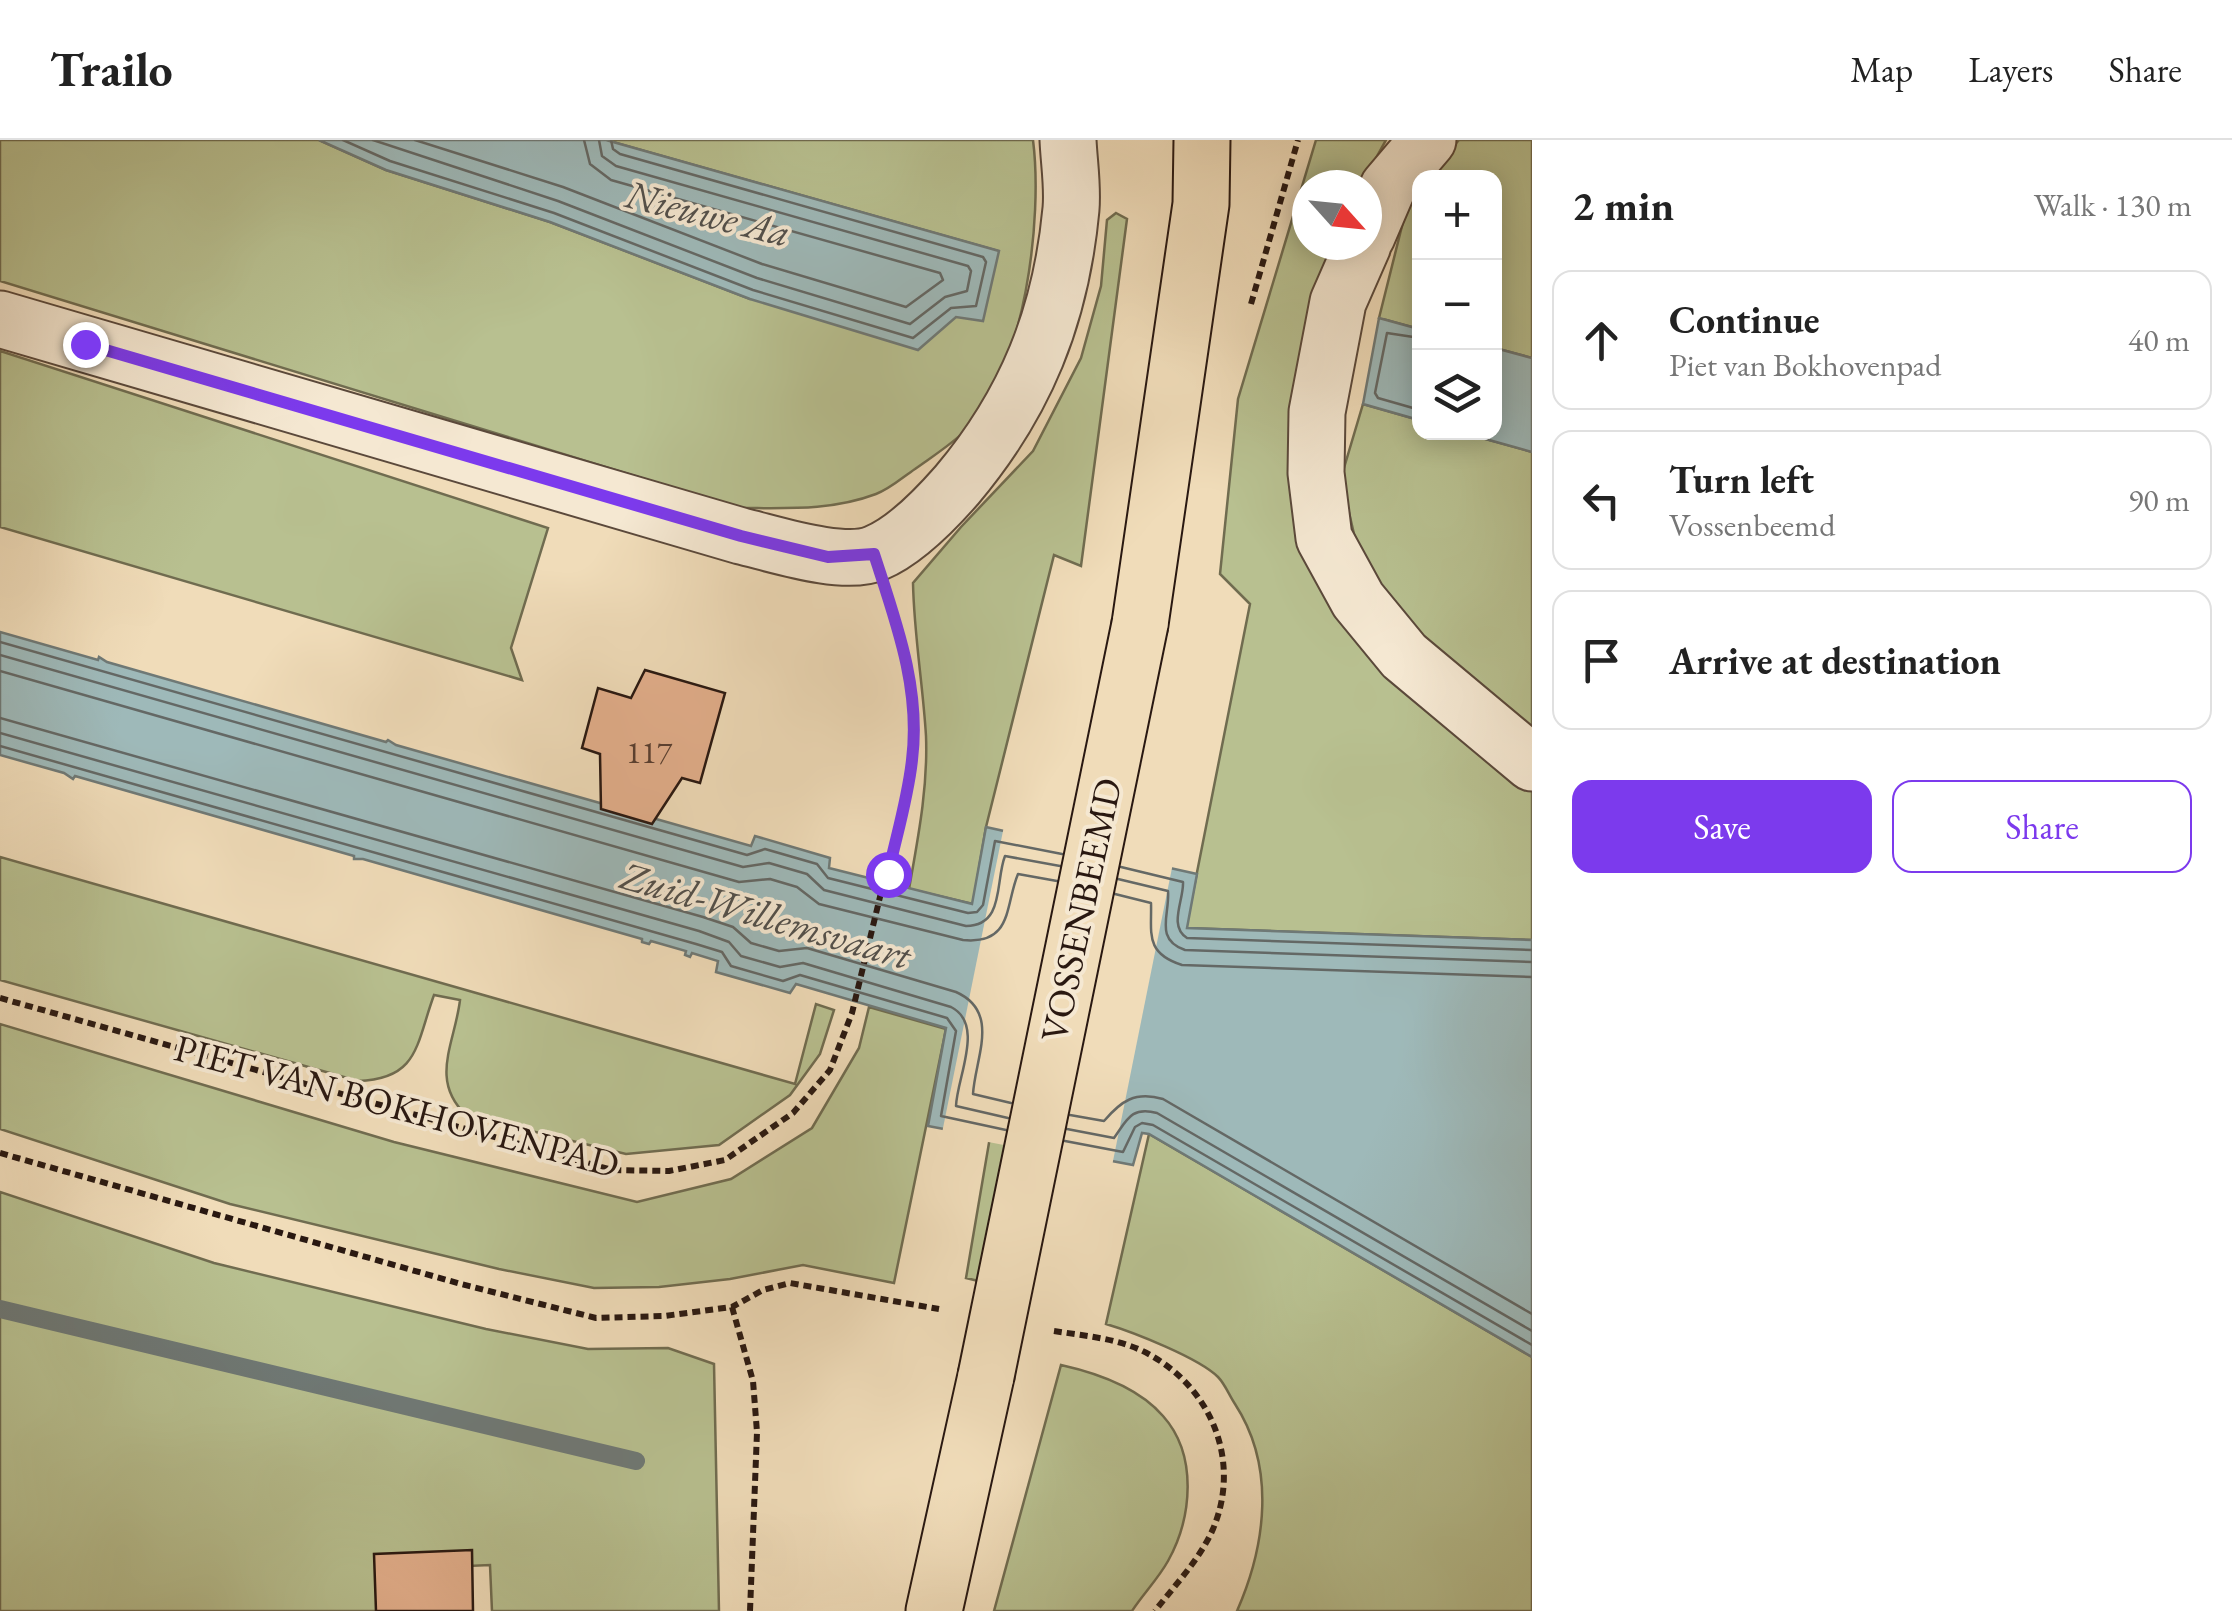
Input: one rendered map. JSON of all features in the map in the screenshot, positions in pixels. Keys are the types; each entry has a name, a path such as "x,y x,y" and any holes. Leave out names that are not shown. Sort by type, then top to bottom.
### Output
{"main road":[{"name":"VOSSENBEEMD","path":"934,1611 1140,624 1201,204 1202,140"},
{"name":"VOSSENBEEMD","path":"1201,204 1228,140"}],"street":[{"path":"0,319 741,536 828,557 874,554 933,513 986,450 1024,388 1055,304 1071,206 1068,140"},
{"path":"1382,202 1388,188 1428,140"},
{"path":"1356,260 1338,302 1317,412 1316,473 1324,538 1358,600 1404,656 1532,763"}],"path":[{"name":"PIET VAN BOKHOVENPAD","path":"0,998 612,1170 669,1172 725,1160 792,1113 830,1070 852,1013 888,874 912,760 914,705 906,652 874,554"},
{"path":"0,1153 461,1284 596,1318 664,1316 732,1306 753,1381 757,1432 750,1611"}],"green space":[{"path":"0,140 319,140 386,170 550,222 750,299 998,251 606,140 1033,140 1032,250 1026,291 1004,368 988,401 957,438 876,494 808,507 739,508 0,281"},
{"path":"1316,140 1386,140 1369,170 1307,170"},
{"path":"1459,140 1532,140 1532,358 1502,350 1502,170 1433,170"},
{"path":"1412,194 1412,327 1379,318"},
{"path":"1116,213 1127,219 1081,566 1054,555 986,827 973,904 909,889 922,813 926,755 913,583 1033,451 1081,358 1101,286 1107,220"},
{"path":"1292,220 1292,260 1337,260 1294,471 1522,784 1532,790 1532,940 1186,928 1250,604 1220,574 1238,399"},
{"path":"0,351 548,528 511,648 522,680 0,527"},
{"path":"1363,404 1412,418 1412,440 1489,440 1532,452 1532,740 1420,643 1379,588 1354,534 1341,478"},
{"path":"0,857 795,1084 816,1004 834,1010 820,1054 790,1095 719,1145 626,1154 466,1115 455,1102 447,1075 460,1000 434,995 418,1043 404,1066 378,1079 358,1081 0,980"},
{"path":"869,1007 946,1029 894,1283 803,1265 659,1287 594,1288 230,1204 0,1129 0,1024 394,1142 637,1202 731,1179 812,1128 859,1048"},
{"path":"1149,1134 1532,1357 1532,1611 1237,1611 1255,1560 1262,1506 1257,1454 1248,1428 1223,1383 1209,1370 1165,1346 1106,1324"},
{"path":"990,1137 1047,1148 1028,1293 966,1278"},
{"path":"0,1192 214,1263 486,1329 588,1349 668,1348 714,1364 719,1611 492,1611 490,1565 398,1569 395,1611 0,1611"},
{"path":"1061,1365 1103,1377 1142,1397 1163,1416 1182,1449 1188,1487 1182,1526 1168,1561 1132,1611 994,1611"}],"water":[{"name":"Nieuwe Aa","path":"319,140 606,140 999,251 983,321 956,317 918,350 750,299 550,222 386,170"},
{"path":"1379,318 1412,327 1412,418 1363,404"},
{"path":"1502,350 1532,358 1532,452 1489,440 1502,440"},
{"name":"Zuid-Willemsvaart","path":"0,632 98,660 99,657 751,846 755,836 830,858 829,868 972,904 986,827 1197,874 1187,928 1532,940 1532,1357 1149,1134 1142,1133 1133,1165 928,1126 946,1028 796,984 790,993 716,972 718,961 692,953 690,957 685,955 686,951 642,942 0,755"}],"pier":[{"path":"1004,826 1173,863 1112,1166 942,1133"}],"building":[{"path":"645,670 725,693 700,783 682,778 652,824 601,809 600,754 582,748 598,688 631,698"},
{"path":"472,1550 473,1611 376,1611 374,1554"}],"waterway":[{"path":"0,1309 636,1461"}],"route":[{"path":"85,344 741,536 828,557 874,554 906,652 914,705 912,760 888,874"}]}
